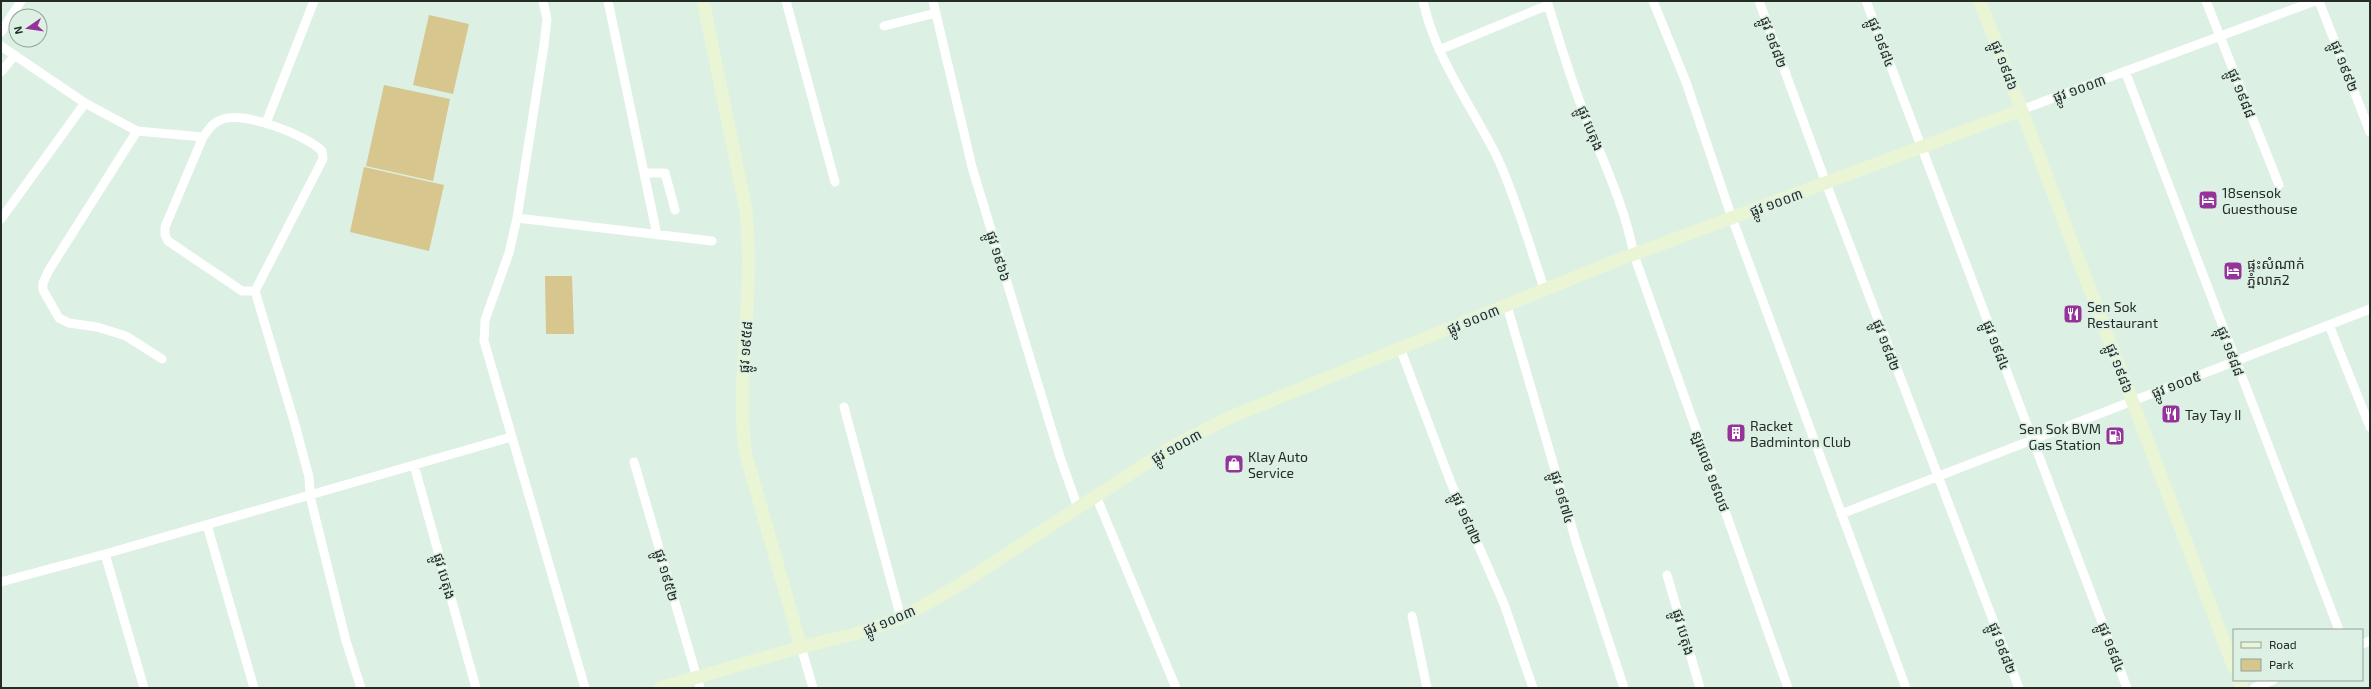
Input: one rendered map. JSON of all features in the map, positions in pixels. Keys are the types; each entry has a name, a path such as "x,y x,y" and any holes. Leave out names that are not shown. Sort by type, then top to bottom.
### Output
{"street":[{"path":"1,32 22,1"},
{"path":"266,123 314,1"},
{"path":"544,1 546,19 544,45 517,218 509,253 485,320 484,341 585,688"},
{"path":"608,1 657,235"},
{"name":"ផ្លូវ ១៩៥៨","path":"703,1 746,210 748,239 747,308 741,410 743,437 746,455 812,688"},
{"path":"786,1 835,182"},
{"name":"ផ្លូវ ១៩៦៦","path":"933,1 972,167 1060,457 1078,508"},
{"path":"1423,1 1438,50 1449,74 1498,160 1545,290"},
{"path":"1653,1 1686,82 1732,218 1906,688"},
{"name":"ផ្លូវ ១៩៨២","path":"1759,1 1826,183 2019,688"},
{"name":"ផ្លូវ ១៩៨៤","path":"1866,1 2128,688"},
{"name":"ផ្លូវ ១៩៨៦","path":"1980,1 2233,665"},
{"name":"ផ្លូវ ១៩៨៨","path":"2206,1 2279,185"},
{"name":"ផ្លូវ ១០០៣","path":"660,688 698,683 801,647 855,634 901,618 956,586 1170,448 1228,418 1634,255 2315,1"},
{"name":"ផ្លូវ ១៩៩២","path":"2319,1 2370,132"},
{"path":"1438,50 1547,3"},
{"name":"ផ្លូវ បេតុង","path":"1547,3 1581,105 1615,186 1629,228 1634,255"},
{"path":"884,26 936,13"},
{"path":"1,46 15,54 85,103 136,131 203,137"},
{"path":"1,72 15,54"},
{"name":"ផ្លុវ ១៩៨៨","path":"2125,71 2339,629"},
{"path":"1,219 85,103"},
{"path":"255,291 242,291 168,241 165,235 165,227 203,137 212,125 224,119 242,118 266,123 316,144 322,151 323,159 255,291 294,421 309,477 310,496 346,641 361,688"},
{"path":"136,131 49,270 43,283 43,290 59,318 70,323 97,327 126,336 162,359"},
{"path":"645,173 665,173 675,210"},
{"path":"517,218 712,241"},
{"name":"ន្ឡរលេខ ១៩លថ","path":"1634,255 1788,688"},
{"name":"ផ្លូវ ១៩៧៤","path":"1507,306 1577,545 1624,688"},
{"name":"ផ្លូវ ១០០៥","path":"1841,514 2370,309"},
{"path":"2329,325 2370,428"},
{"name":"ផ្លូវ ១៩៧២","path":"1400,348 1451,482 1504,604 1533,688"},
{"path":"844,407 901,618"},
{"path":"1,582 310,496 511,437"},
{"name":"ផ្លូវ ១៩៥២","path":"634,462 698,683"},
{"name":"ផ្លូវ បេតុង","path":"414,465 476,688"},
{"path":"1096,496 1176,688"},
{"path":"207,525 254,688"},
{"path":"106,554 144,688"},
{"name":"ផ្លូវ បេតុង","path":"1667,575 1700,688"},
{"path":"1412,616 1427,688"},
{"path":"2254,688 2271,681"}],"green space":[{"path":"429,15 469,24 453,94 413,85"},
{"path":"384,85 450,99 433,181 366,166"},
{"path":"364,167 444,185 429,251 350,232"},
{"path":"545,276 572,276 574,334 546,334"}],"place":[{"name":"18sensok Guesthouse","path":"2208,200"},
{"name":"ផ្ទះសំណាក់ ភ្នំលាភ2","path":"2233,271"},
{"name":"Sen Sok Restaurant","path":"2073,314"},
{"name":"Tay Tay II","path":"2171,414"},
{"name":"Racket Badminton Club","path":"1736,433"},
{"name":"Sen Sok BVM Gas Station","path":"2115,436"},
{"name":"Klay Auto Service","path":"1234,464"}]}
